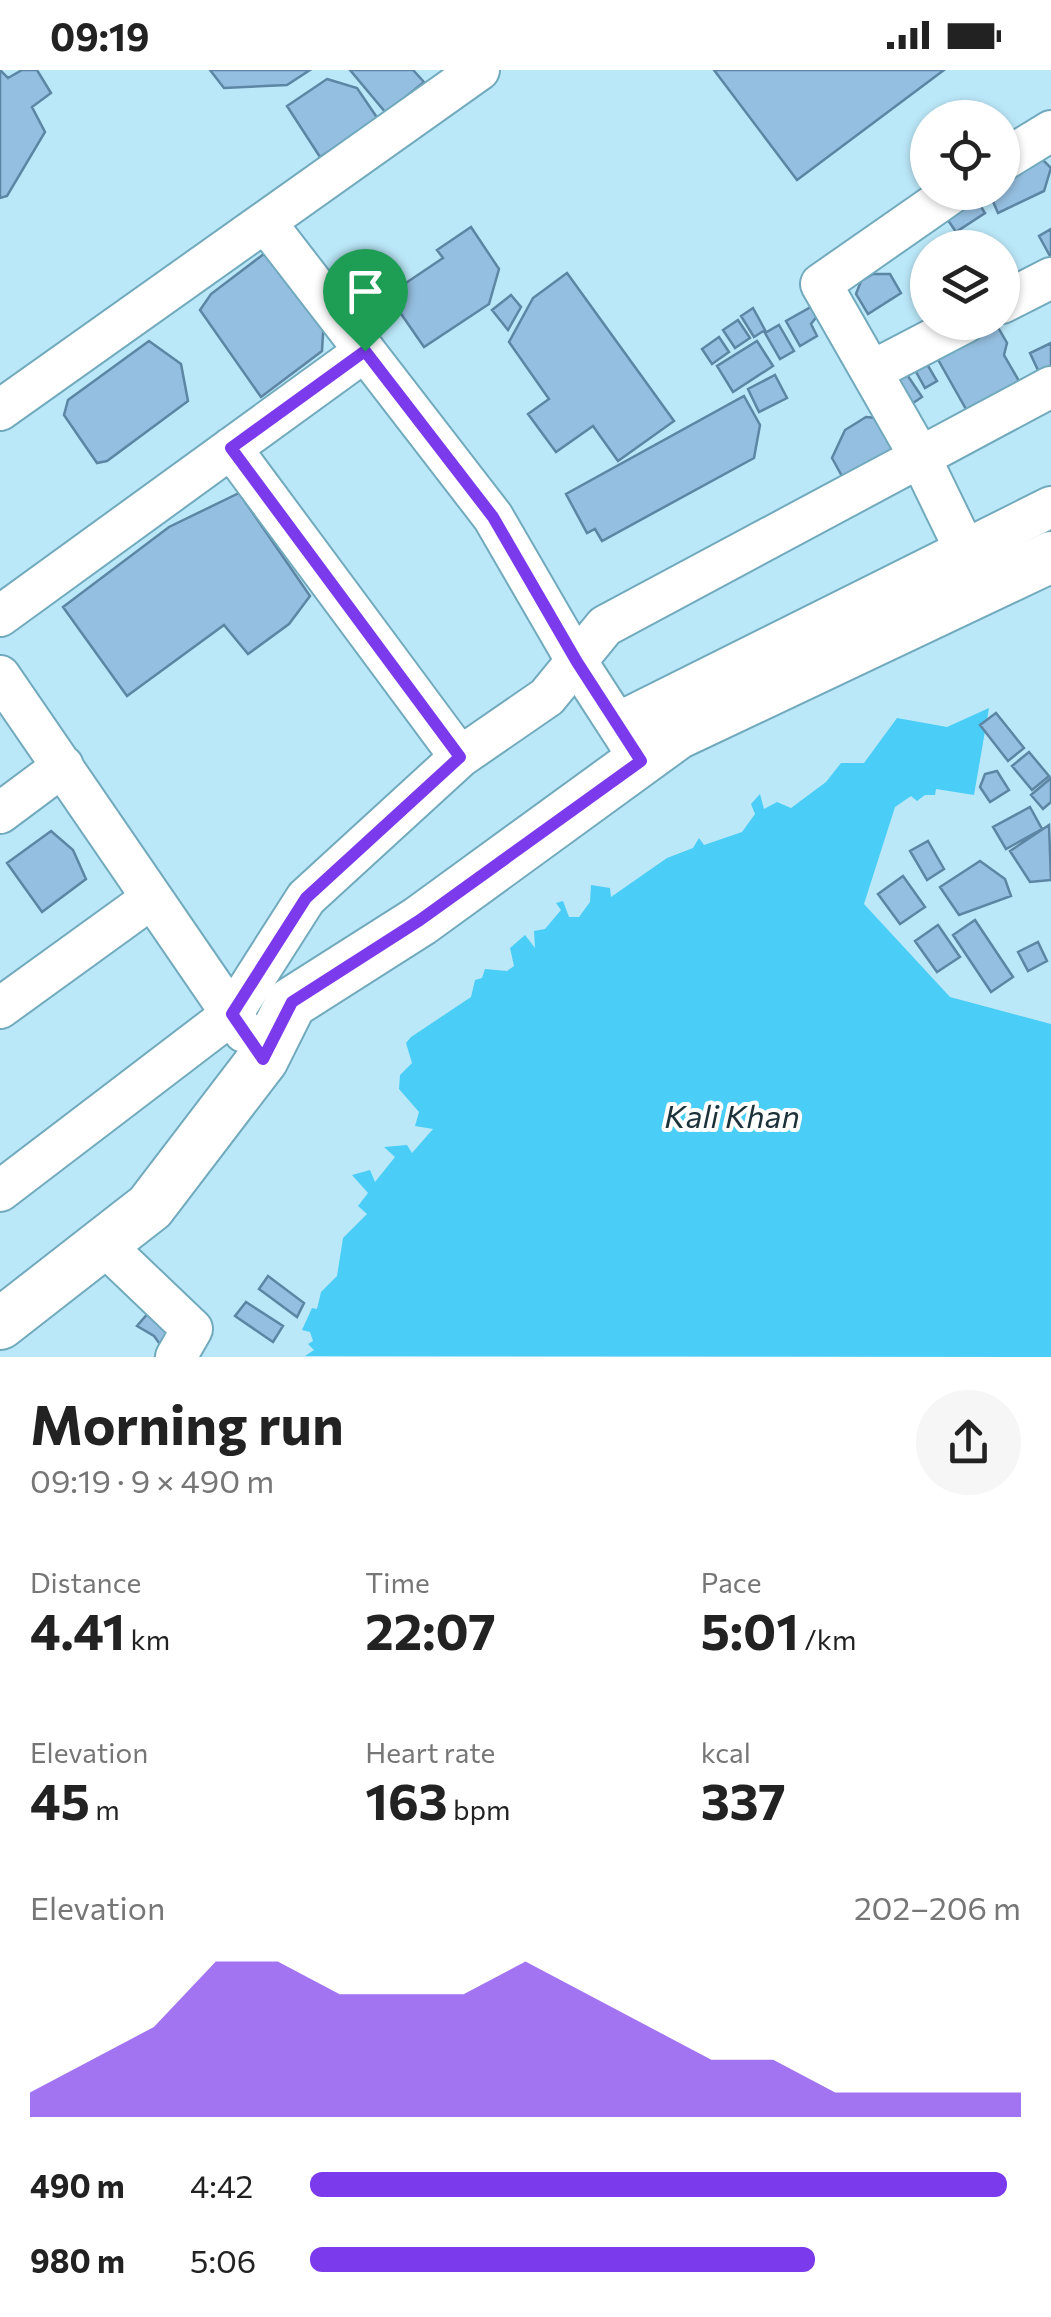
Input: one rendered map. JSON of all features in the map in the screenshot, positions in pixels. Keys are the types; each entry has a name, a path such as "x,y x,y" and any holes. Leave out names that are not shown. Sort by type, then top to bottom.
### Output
{"main road":[{"path":"0,1324 150,1207 263,1059 292,1002 420,920 629,742 678,734 974,569 1051,557"}],"street":[{"path":"0,410 479,70"},
{"path":"1020,150 1051,131"},
{"path":"928,210 821,284 920,457 974,569 1051,507"},
{"path":"266,223 493,517 577,662 629,742"},
{"path":"1020,294 1051,278"},
{"path":"872,371 931,340"},
{"path":"0,616 365,351"},
{"path":"0,1191 232,1014 306,898 460,757 546,697 605,626 1051,386"},
{"path":"231,448 460,757"},
{"path":"0,676 263,1059"},
{"path":"0,812 63,766"},
{"path":"0,1008 152,898"},
{"path":"103,1244 192,1329 176,1357"}],"water":[{"name":"Kali Khan","path":"989,708 974,795 936,789 935,795 925,795 917,801 911,796 895,807 864,904 950,997 1051,1024 1051,1357 305,1356 314,1350 308,1344 313,1341 310,1332 302,1330 312,1308 317,1309 321,1292 337,1276 343,1238 367,1214 358,1206 368,1193 352,1175 370,1170 375,1182 395,1157 384,1147 407,1145 412,1153 433,1129 415,1126 419,1112 399,1089 400,1075 412,1063 406,1043 411,1037 471,997 475,980 482,978 485,969 507,971 514,966 510,948 525,935 535,948 534,931 545,929 561,910 556,903 563,901 569,917 579,917 590,902 591,885 610,888 611,897 667,858 693,848 699,838 704,845 742,832 755,814 751,804 760,794 764,809 777,802 791,808 826,782 841,763 864,763 897,718 947,727"}],"building":[{"path":"0,70 8,78 22,70 37,70 51,93 32,107 45,132 7,196 0,198"},
{"path":"210,70 310,70 287,85 224,88"},
{"path":"350,70 413,70 424,82 386,113"},
{"path":"714,70 944,70 797,180"},
{"path":"327,79 357,88 378,119 320,157 287,106"},
{"path":"1038,155 1051,168 1044,191 1020,202 1020,160"},
{"path":"941,210 983,210 985,213 955,230"},
{"path":"471,227 499,269 489,304 424,347 388,295 443,258 437,250"},
{"path":"1051,229 1051,255 1050,256 1039,236"},
{"path":"273,247 324,317 322,351 261,397 200,310 211,294"},
{"path":"567,273 674,421 618,461 593,426 556,452 528,414 549,399 509,342 533,298"},
{"path":"873,274 890,274 901,293 868,314 856,294 861,281"},
{"path":"511,295 521,307 508,330 492,310"},
{"path":"818,303 822,310 811,324 817,336 800,346 786,321"},
{"path":"753,308 765,330 754,337 741,316"},
{"path":"738,320 750,338 735,348 723,330"},
{"path":"779,325 794,351 780,359 765,333"},
{"path":"719,337 729,352 712,364 702,349"},
{"path":"964,340 1005,340 1004,355 1027,395 975,425 936,356"},
{"path":"149,341 181,364 188,401 107,461 97,463 64,415 68,400"},
{"path":"757,341 773,366 733,392 717,366"},
{"path":"1051,343 1051,377 1043,381 1030,353"},
{"path":"927,364 937,381 925,388 915,370"},
{"path":"892,372 908,376 922,397 901,411"},
{"path":"775,375 787,398 759,412 748,389"},
{"path":"744,396 760,425 754,458 602,541 595,529 587,533 566,494"},
{"path":"866,417 887,419 906,456 848,487 832,458 845,430"},
{"path":"239,493 310,596 289,624 248,654 224,625 127,696 63,607 169,527"},
{"path":"996,713 1024,748 1008,761 980,725"},
{"path":"1029,752 1049,776 1032,790 1012,766"},
{"path":"997,771 1009,790 990,802 980,787 985,774"},
{"path":"1051,778 1051,802 1043,809 1031,795"},
{"path":"1030,807 1042,829 1006,849 993,827"},
{"path":"1049,825 1051,880 1030,882 1010,851"},
{"path":"51,831 73,850 86,879 42,912 7,863"},
{"path":"928,841 944,869 927,880 910,851"},
{"path":"980,861 1005,879 1011,896 959,915 940,887"},
{"path":"903,876 925,907 900,924 878,894"},
{"path":"975,920 1013,977 991,992 953,935"},
{"path":"938,925 960,957 937,972 915,941"},
{"path":"1038,942 1047,961 1028,971 1018,952"},
{"path":"268,1276 304,1303 297,1317 259,1289"},
{"path":"246,1302 283,1326 273,1342 235,1316"},
{"path":"150,1311 177,1335 165,1351 154,1336 137,1326"}],"route":[{"path":"365,351 493,517 577,662 641,761 420,920 292,1002 263,1059 232,1014 306,898 460,757 231,448 365,351"}]}
